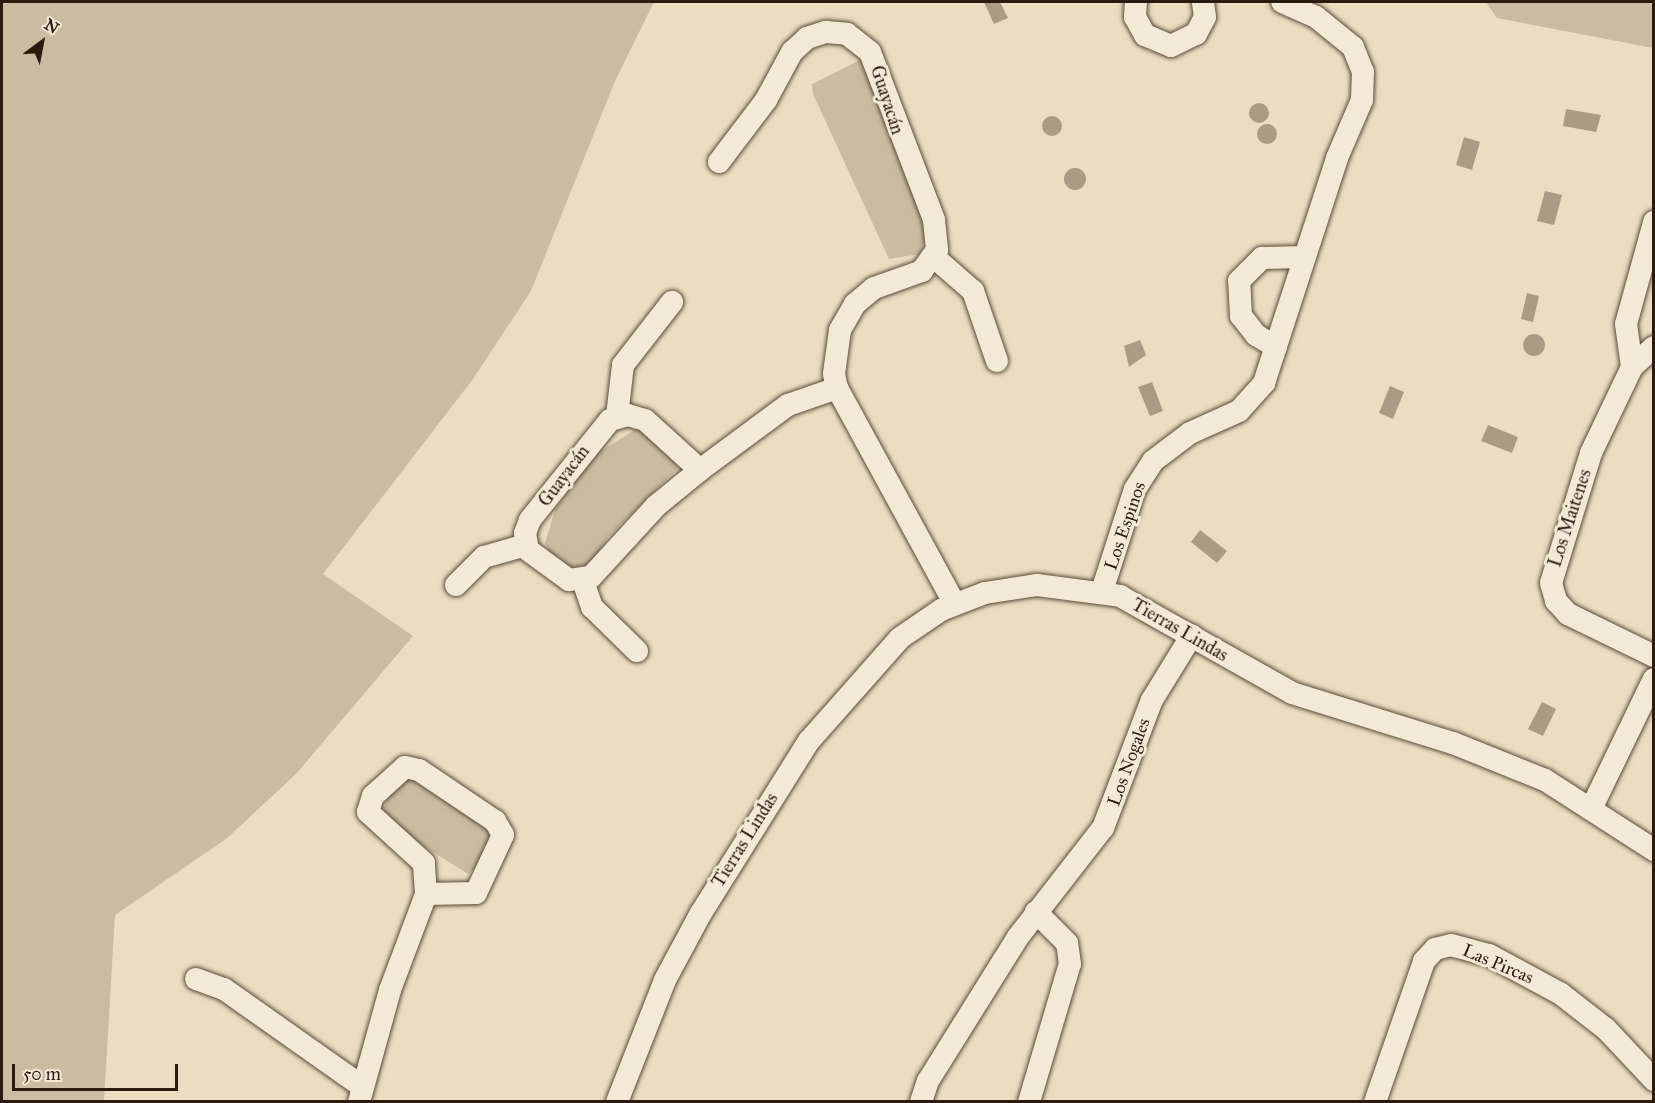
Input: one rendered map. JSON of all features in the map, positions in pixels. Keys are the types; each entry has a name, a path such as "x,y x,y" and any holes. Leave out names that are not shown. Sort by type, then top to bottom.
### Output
{"street":[{"path":"1136,2 1135,17 1145,35 1171,46 1196,34 1205,17 1203,2"},
{"name":"Los Espinos","path":"1102,591 1143,474 1177,441 1249,402 1264,383 1304,257 1365,82 1361,63 1338,31 1282,2"},
{"name":"Guayacán","path":"719,162 800,44 826,32 847,34 875,60 892,121 934,220 934,257"},
{"path":"1632,367 1626,324 1653,222"},
{"path":"954,603 837,388 835,347 855,304 874,288 922,271 934,257 973,291 997,361"},
{"path":"1276,347 1256,335 1241,316 1239,281 1262,258 1304,257"},
{"path":"672,302 623,365 617,416 645,420 700,470"},
{"name":"Los Maitenes","path":"1653,347 1632,367 1591,453 1551,583 1556,601 1568,614 1653,656"},
{"path":"456,585 484,557 526,545 539,563 569,580 583,581 604,566 656,506 700,470 788,405 837,388"},
{"name":"Guayacán","path":"526,545 531,520 603,425 617,416"},
{"path":"583,581 592,607 637,651"},
{"name":"Tierras Lindas","path":"617,1101 665,980 769,798 880,657 954,603 1029,586 1102,591 1139,604 1292,693 1494,759 1592,807 1653,850"},
{"name":"Los Nogales","path":"921,1101 928,1081 1036,912 1108,818 1152,700 1192,635"},
{"path":"1592,807 1653,679"},
{"path":"196,979 224,989 361,1094 390,990 426,894 424,863 368,812 373,796 405,767 419,770 495,821 503,835 476,892 426,894"},
{"path":"1029,1101 1070,964 1067,943 1036,912"},
{"name":"Las Pircas","path":"1375,1101 1424,961 1435,949 1451,945 1489,956 1561,994 1606,1029 1653,1080"}],"shaded area":[{"path":"2,2 654,2 615,81 531,291 473,379 323,574 413,636 296,774 226,839 115,915 104,1101 2,1101"},
{"path":"984,2 1000,2 1008,18 994,24"},
{"path":"1486,2 1653,2 1653,48 1497,18"},
{"path":"862,59 927,233 920,254 889,259 813,94 812,84"},
{"path":"1259,103 1266,106 1269,113 1266,120 1259,123 1252,120 1249,113 1252,106"},
{"path":"1566,109 1601,115 1596,132 1563,126"},
{"path":"1052,116 1059,119 1062,126 1059,133 1052,136 1045,133 1042,126 1045,119"},
{"path":"1267,124 1274,127 1277,134 1274,141 1267,144 1260,141 1257,134 1260,127"},
{"path":"1464,137 1480,142 1472,170 1456,165"},
{"path":"1075,168 1083,171 1086,179 1083,187 1075,190 1067,187 1064,179 1067,171"},
{"path":"1545,191 1562,195 1554,225 1537,221"},
{"path":"1527,293 1539,296 1533,322 1521,319"},
{"path":"1534,334 1542,337 1545,345 1542,353 1534,356 1526,353 1523,345 1526,337"},
{"path":"1140,340 1146,355 1129,367 1124,346"},
{"path":"1152,382 1163,411 1150,416 1138,387"},
{"path":"1390,386 1404,392 1393,419 1379,413"},
{"path":"1488,425 1518,437 1512,453 1481,441"},
{"path":"638,428 678,461 677,469 609,536 591,564 568,568 552,559 545,543 555,510 591,457"},
{"path":"1200,530 1227,551 1217,563 1191,542"},
{"path":"1542,702 1556,709 1543,736 1528,729"},
{"path":"407,777 494,832 489,854 468,874 381,819 388,796"}]}
